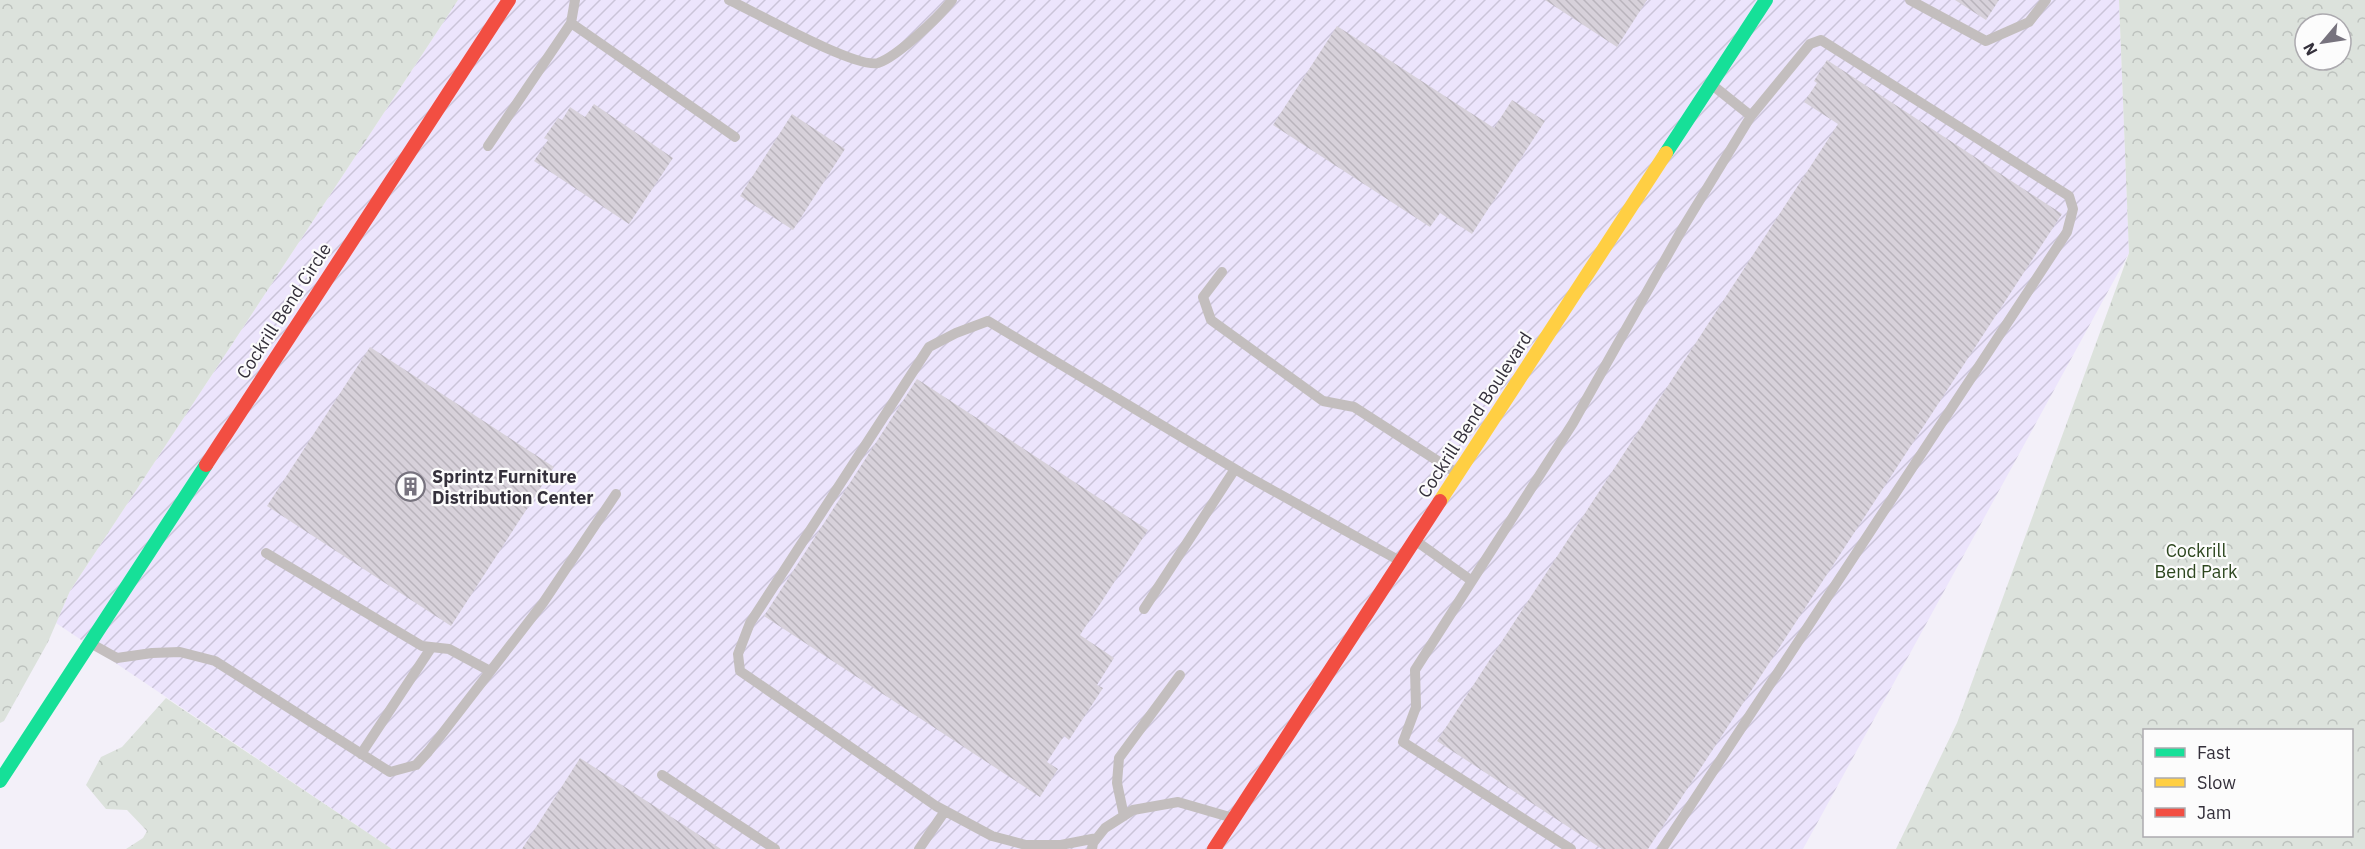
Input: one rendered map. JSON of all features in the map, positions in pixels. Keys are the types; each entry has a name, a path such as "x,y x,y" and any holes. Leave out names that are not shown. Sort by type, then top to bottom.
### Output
{"street":[{"name":"Cockrill Bend Circle","path":"0,781 509,0"},
{"name":"Cockrill Bend Boulevard","path":"1214,849 1766,0"}],"lane":[{"path":"488,146 571,23 575,0"},
{"path":"729,0 842,55 864,63 878,63 893,54 943,13 952,0"},
{"path":"1910,0 1986,40 2029,22 2046,0"},
{"path":"571,23 735,138"},
{"path":"1571,849 1403,742 1416,707 1415,670 1573,423 1684,226 1751,116 1810,44 1821,40 2069,196 2073,209 2067,232 1662,849"},
{"path":"1711,84 1751,116"},
{"path":"1222,272 1203,297 1210,320 1323,401 1354,407 1458,474"},
{"path":"1097,838 1061,845 1026,845 992,836 945,811 740,671 738,654 750,622 929,347 956,333 988,321 1235,469 1401,561"},
{"path":"1144,609 1235,469"},
{"path":"89,642 117,658 180,652 215,661 390,772 416,765 543,603 616,494"},
{"path":"1415,540 1472,581"},
{"path":"266,553 422,646 449,649 490,670"},
{"path":"361,754 431,648"},
{"path":"1124,816 1117,783 1119,758 1180,675"},
{"path":"662,775 775,849"},
{"path":"1092,849 1093,843 1105,828 1133,810 1178,802 1234,819"},
{"path":"919,849 945,811"}],"shaded area":[{"path":"458,0 2119,0 2129,253 1803,849 392,849 56,623 70,591"}],"green space":[{"path":"0,0 458,0 70,591 48,642 4,721 0,723"},
{"name":"Cockrill Bend Park","path":"2119,0 2365,0 2365,849 1896,849 1957,723 2129,253"},
{"path":"166,698 392,849 126,849 143,838 147,831 127,810 106,809 86,785 101,757 122,747"}],"building":[{"path":"1545,0 1647,0 1617,47"},
{"path":"1955,0 1999,0 1986,20"},
{"path":"1337,26 1494,128 1512,100 1545,121 1472,234 1440,213 1430,227 1273,125"},
{"path":"1827,60 2062,214 1648,849 1602,849 1437,741 1838,124 1804,102 1817,83 1814,81"},
{"path":"594,104 673,158 629,224 534,161 548,140 544,138 558,118 562,120 570,107 585,117"},
{"path":"792,114 845,149 793,230 740,196"},
{"name":"Sprintz Furniture Distribution Center","path":"370,347 554,467 451,626 267,506"},
{"path":"917,379 1148,530 1080,635 1114,658 1097,685 1103,688 1069,740 1064,736 1047,762 1058,769 1040,797 764,616"},
{"path":"580,758 721,849 522,849"}],"traffic: fast":[{"path":"1666,153 1766,0"},
{"path":"0,781 206,465"}],"traffic: slow":[{"path":"1440,501 1666,153"}],"traffic: jam":[{"path":"206,465 509,0"},
{"path":"1214,849 1440,501"}],"place":[{"name":"Sprintz Furniture Distribution Center","path":"411,487"}]}
